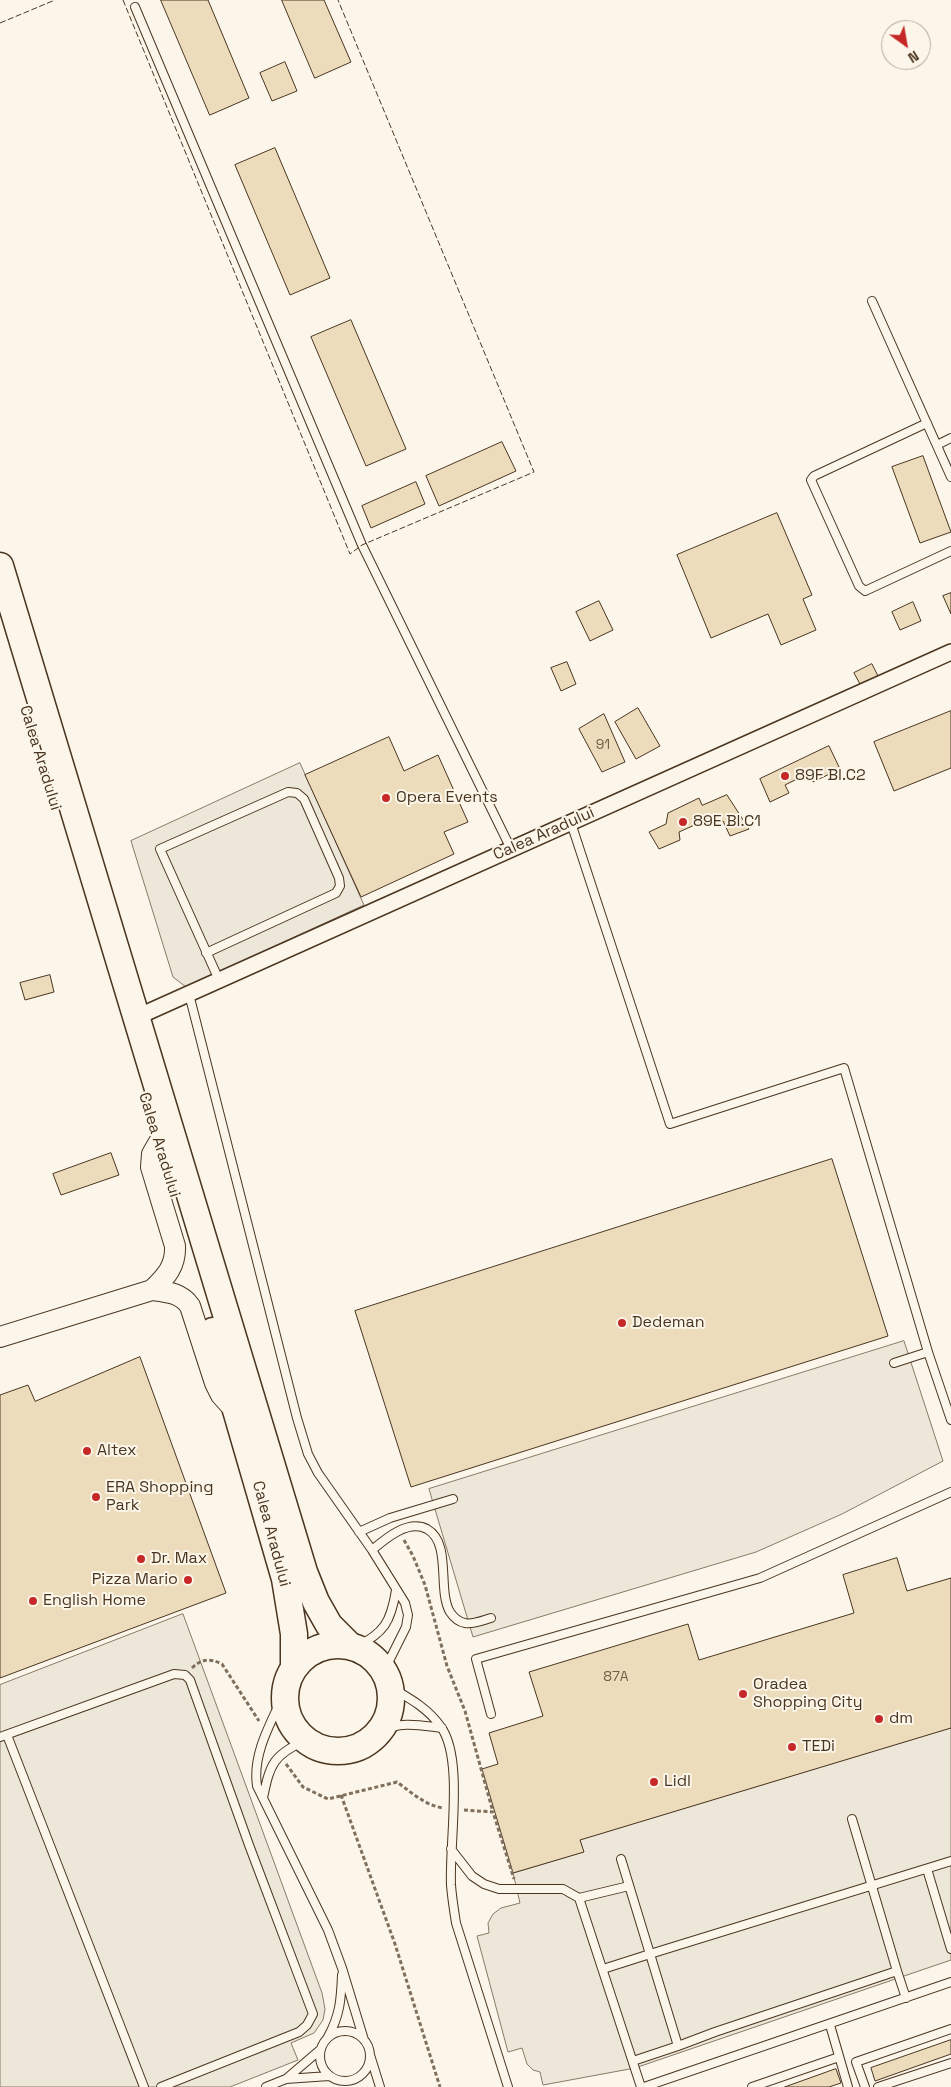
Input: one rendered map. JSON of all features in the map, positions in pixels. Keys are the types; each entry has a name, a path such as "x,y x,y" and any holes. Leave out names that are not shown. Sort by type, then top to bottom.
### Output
{"highway":[{"name":"Calea Aradului","path":"0,566 304,1572 316,1602 329,1625 352,1646 367,1653 387,1679 391,1702 387,1718 380,1731 361,1746 348,1750 333,1751 319,1748 306,1740 294,1728 288,1716 285,1692 294,1667 294,1634 285,1579 159,1142 0,628"},
{"name":"Calea Aradului","path":"294,1667 304,1656 318,1648 333,1644 352,1646"}],"street":[{"name":"Calea Aradului","path":"137,1017 951,652"},
{"path":"152,1290 165,1278 175,1257 174,1246 152,1167 152,1154 159,1142"},
{"path":"0,1337 152,1290 170,1292 185,1299 190,1306 214,1383 221,1395 237,1412"}],"lane":[{"path":"135,7 362,545 510,849"},
{"path":"872,301 951,477"},
{"path":"926,423 814,476 811,480 859,586 865,591 951,551"},
{"path":"937,445 951,438"},
{"path":"206,953 336,893 340,886 339,878 304,799 297,793 288,792 160,849 206,953 218,980"},
{"path":"571,822 670,1124 844,1068 928,1352 951,1420"},
{"path":"189,994 306,1445 318,1473 372,1550 404,1603 408,1615 406,1627 387,1679 430,1713 442,1728 449,1741 453,1762 451,1884 456,1923 508,2087"},
{"path":"894,1363 928,1352"},
{"path":"491,1714 476,1659 760,1578 951,1492"},
{"path":"359,1532 390,1518 453,1499"},
{"path":"372,1550 398,1531 422,1527 434,1533 441,1552 449,1611 456,1620 468,1624 492,1618"},
{"path":"352,1646 373,1639 384,1629 394,1606 396,1590"},
{"path":"144,2087 4,1736 174,1674 184,1675 190,1680 249,1845 313,2014 307,2025 299,2032 161,2087"},
{"path":"285,1692 266,1733 255,1772 257,1786 328,1930 364,2040 369,2049 380,2087"},
{"path":"380,1731 392,1726 414,1724 442,1728"},
{"path":"263,1798 269,1771 279,1756 289,1748 306,1740"},
{"path":"852,1819 906,1998"},
{"path":"451,1849 472,1876 484,1884 499,1889 563,1890 580,1898 629,1886"},
{"path":"621,1859 678,2046"},
{"path":"604,1969 951,1861"},
{"path":"928,1869 951,1949"},
{"path":"580,1898 642,2087 675,2078 951,1982"},
{"path":"286,2079 321,2049 337,2020 341,2004 342,1968"},
{"path":"633,2061 897,1971"},
{"path":"830,2025 848,2087"},
{"path":"865,2087 856,2062 951,2029"},
{"path":"328,2037 337,2032 347,2031 356,2034 364,2040"},
{"path":"321,2049 321,2064 329,2076"},
{"path":"344,2081 353,2080 367,2068 370,2059 369,2049"},
{"path":"752,2087 838,2057"},
{"path":"878,2087 951,2063"},
{"path":"266,2087 286,2079 329,2076 344,2081 352,2087"},
{"path":"675,2078 677,2087"}],"path":[{"path":"398,1531 413,1556 425,1585 446,1666 465,1711 517,1889"},
{"path":"184,1675 195,1665 205,1660 213,1660 222,1664 266,1733"},
{"path":"279,1756 303,1787 328,1799 397,1782 416,1797 433,1806 493,1812"},
{"path":"342,1795 395,1944 440,2087"}],"shaded area":[{"path":"300,763 364,905 186,987 173,977 131,841"},
{"path":"904,1341 943,1461 842,1514 756,1552 473,1637 429,1489"},
{"path":"183,1614 322,1993 325,2009 323,2020 314,2033 291,2043 298,2060 230,2087 0,2087 0,1685"},
{"path":"951,1728 951,1960 635,2068 543,2085 540,2072 533,2070 527,2064 522,2048 508,2052 477,1936 489,1933 488,1923 493,1914 501,1908 520,1903 513,1873 583,1852 580,1840"}],"building":[{"path":"161,0 208,0 249,98 210,115"},
{"path":"282,0 324,0 351,62 315,78"},
{"path":"285,62 297,91 272,101 260,73"},
{"path":"275,148 330,278 290,295 235,165"},
{"path":"351,320 406,449 366,466 311,337"},
{"path":"502,442 516,471 439,506 426,476"},
{"path":"923,456 951,532 920,543 892,467"},
{"path":"416,482 425,504 371,528 362,506"},
{"path":"777,513 812,595 803,599 816,630 781,645 768,614 711,638 677,555"},
{"path":"951,593 951,614 943,596"},
{"path":"599,601 613,630 590,641 576,612"},
{"path":"913,602 921,621 900,630 892,612"},
{"path":"567,662 576,684 561,691 551,668"},
{"path":"872,664 878,676 860,684 854,673"},
{"path":"638,708 660,746 636,759 615,722"},
{"path":"951,711 951,768 894,791 874,742"},
{"path":"604,714 625,762 602,772 579,729"},
{"name":"Opera Events","path":"389,737 404,771 438,755 468,822 444,832 454,854 361,897 305,775"},
{"name":"89F Bl.C2","path":"829,746 840,769 813,782 809,773 785,785 789,793 770,802 760,779"},
{"name":"89E Bl.C1","path":"727,795 749,829 730,836 723,821 711,825 708,819 679,832 680,840 659,849 649,832 666,824 668,813 699,798 702,805"},
{"path":"50,975 54,992 25,1000 20,983"},
{"path":"111,1153 119,1175 61,1195 53,1174"},
{"name":"Dedeman","path":"832,1159 888,1336 411,1487 355,1311"},
{"name":"ERA Shopping Park","path":"140,1357 226,1593 0,1678 0,1395 28,1385 35,1401"},
{"name":"Oradea Shopping City","path":"897,1558 907,1591 951,1578 951,1728 580,1840 584,1852 513,1873 482,1769 498,1764 489,1733 543,1716 529,1672 688,1624 699,1660 854,1613 843,1575"},
{"path":"951,2040 951,2054 875,2081 871,2068"},
{"path":"836,2069 841,2083 829,2087 785,2087"}],"fence":[{"path":"0,23 55,0"},
{"path":"123,0 350,554 362,545 534,472 338,0"}],"place":[{"name":"89F Bl.C2","path":"785,776"},
{"name":"Opera Events","path":"386,798"},
{"name":"89E Bl.C1","path":"683,822"},
{"name":"Dedeman","path":"622,1323"},
{"name":"Altex","path":"87,1451"},
{"name":"ERA Shopping Park","path":"96,1497"},
{"name":"Dr. Max","path":"141,1559"},
{"name":"Pizza Mario","path":"188,1580"},
{"name":"English Home","path":"33,1601"},
{"name":"Oradea Shopping City","path":"743,1694"},
{"name":"dm","path":"879,1719"},
{"name":"TEDi","path":"792,1747"},
{"name":"Lidl","path":"654,1782"}]}
